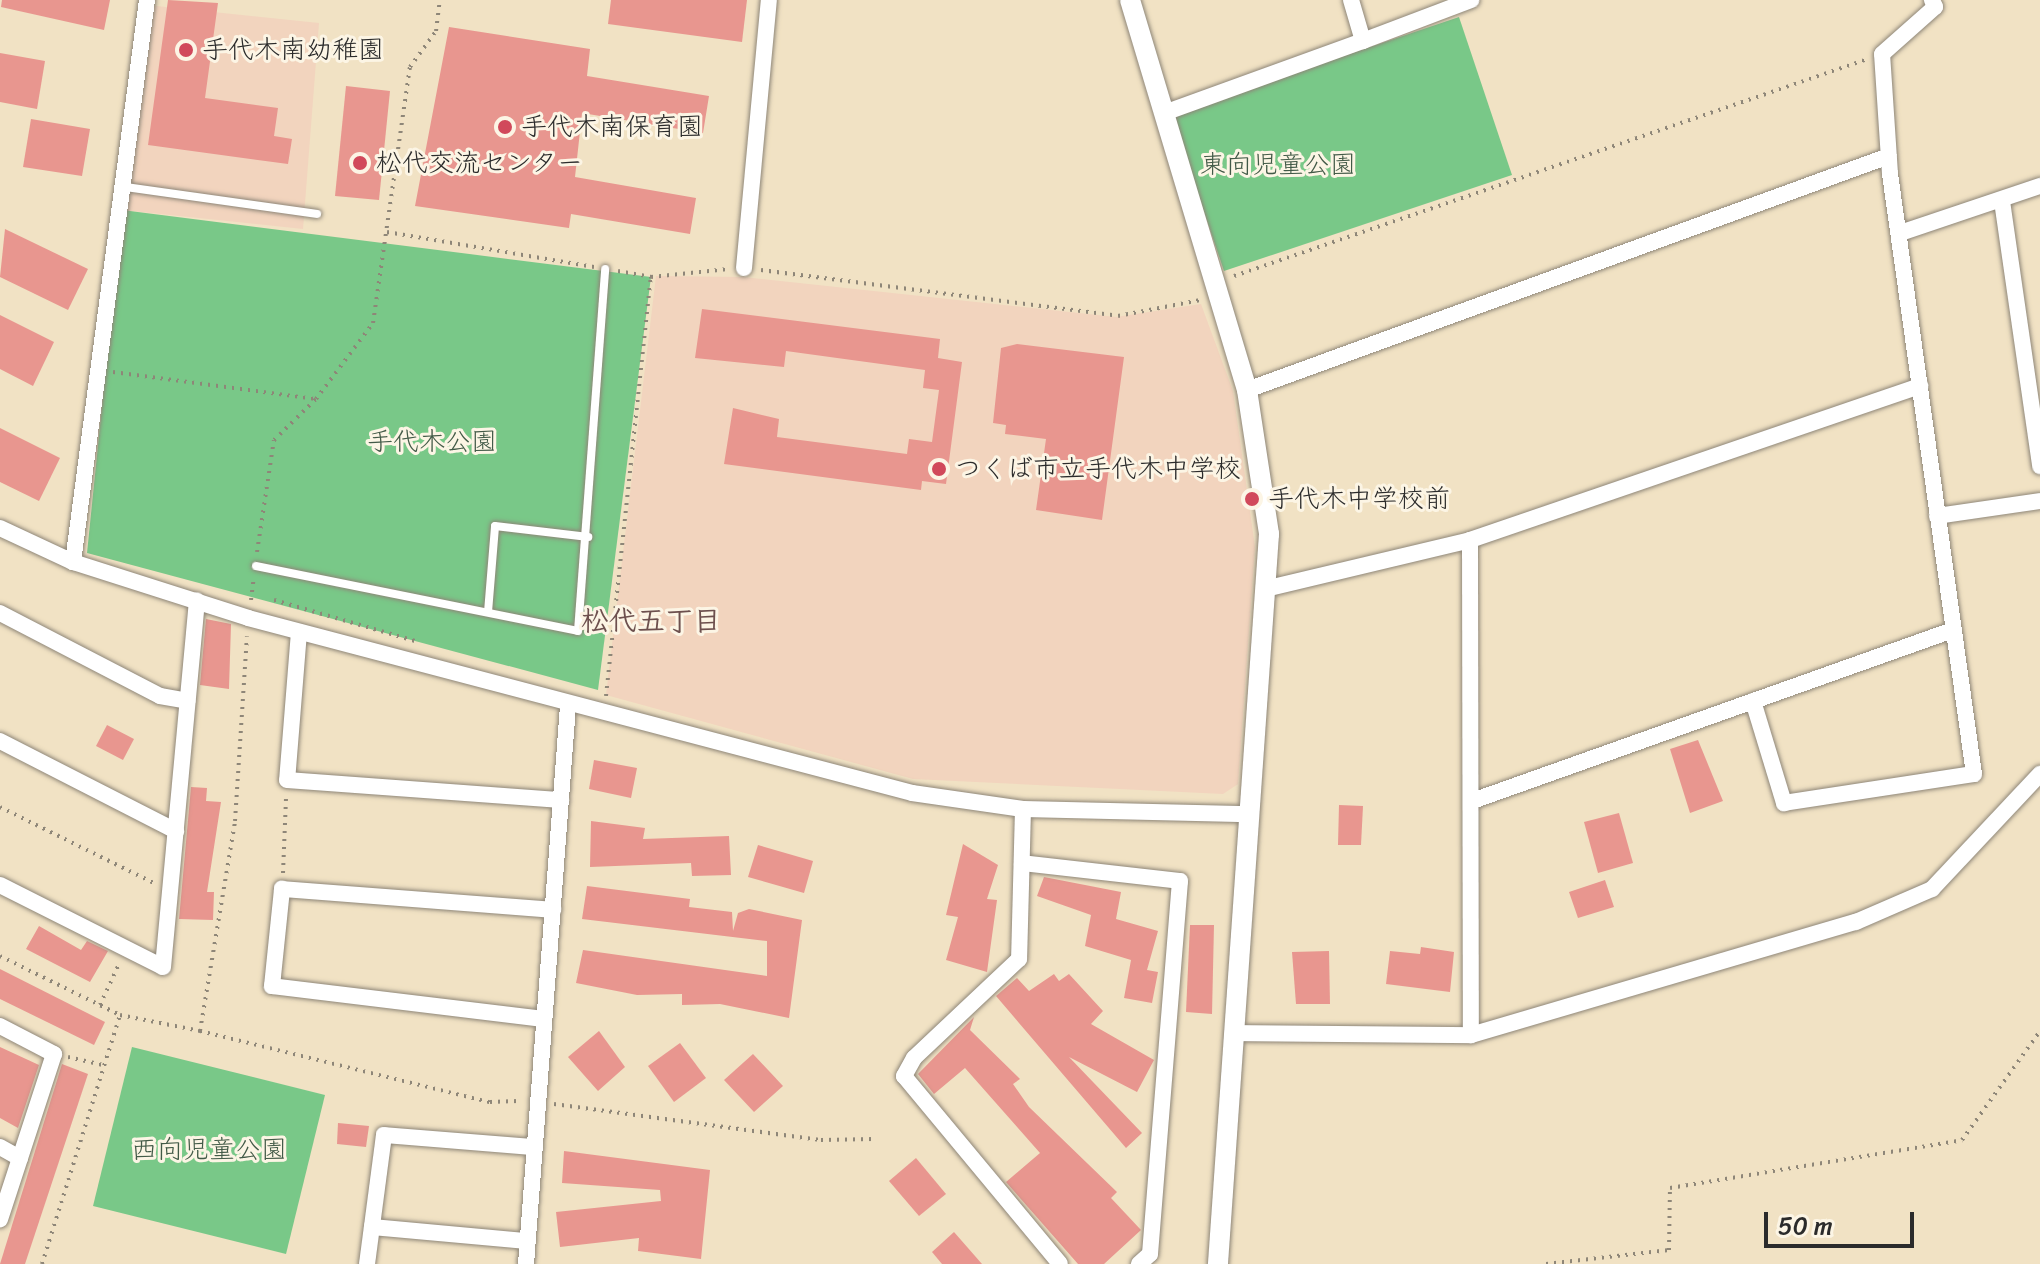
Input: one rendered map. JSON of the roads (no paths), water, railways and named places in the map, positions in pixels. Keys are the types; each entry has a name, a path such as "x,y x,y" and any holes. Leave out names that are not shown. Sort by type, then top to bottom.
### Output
{"street":[{"path":"73,562 126,187 147,0"},
{"path":"744,268 769,0"},
{"path":"1130,0 1247,390 1261,450 1269,588 1218,1264"},
{"path":"1351,0 1363,41"},
{"path":"1164,113 1471,0"},
{"path":"1753,701 1784,803 1974,774 1889,156 1882,54 1935,7 1932,0"},
{"path":"1247,390 1889,156"},
{"path":"1900,233 2040,186"},
{"path":"2002,201 2040,466"},
{"path":"1269,588 1470,540 1920,386"},
{"path":"1937,516 2040,501"},
{"path":"0,528 73,562 248,618 568,706 912,793 1023,809 1250,814"},
{"path":"1470,540 1475,800 1471,1035"},
{"path":"0,885 163,967 197,601"},
{"path":"0,613 160,696 188,701"},
{"path":"1475,800 1953,630"},
{"path":"299,632 287,780 561,800"},
{"path":"526,1264 568,706"},
{"path":"0,741 176,831"},
{"path":"1234,1033 1471,1035 1842,927 1932,889 2040,774"},
{"path":"1023,809 1019,959 914,1058 904,1076 1060,1264"},
{"path":"1022,863 1180,881 1150,1254 1139,1264"},
{"path":"544,1019 272,986 282,889 553,910"},
{"path":"0,1026 54,1054 0,1219"},
{"path":"367,1264 384,1135 534,1147"},
{"path":"0,1147 20,1158"},
{"path":"372,1227 527,1241"}],"lane":[{"path":"126,187 317,214"},
{"path":"256,566 578,631 588,537 605,269"},
{"path":"488,612 495,526 588,537"}],"place":[{"name":"手代木南幼稚園","path":"186,50"},
{"name":"手代木南保育園","path":"505,127"},
{"name":"松代交流センター","path":"360,163"},
{"name":"つくば市立手代木中学校","path":"939,469"},
{"name":"手代木中学校前","path":"1252,499"}],"district":[{"name":"松代五丁目","path":"651,621"}],"park label":[{"name":"東向児童公園","path":"1278,165"},
{"name":"手代木公園","path":"432,442"},
{"name":"西向児童公園","path":"209,1150"}]}
